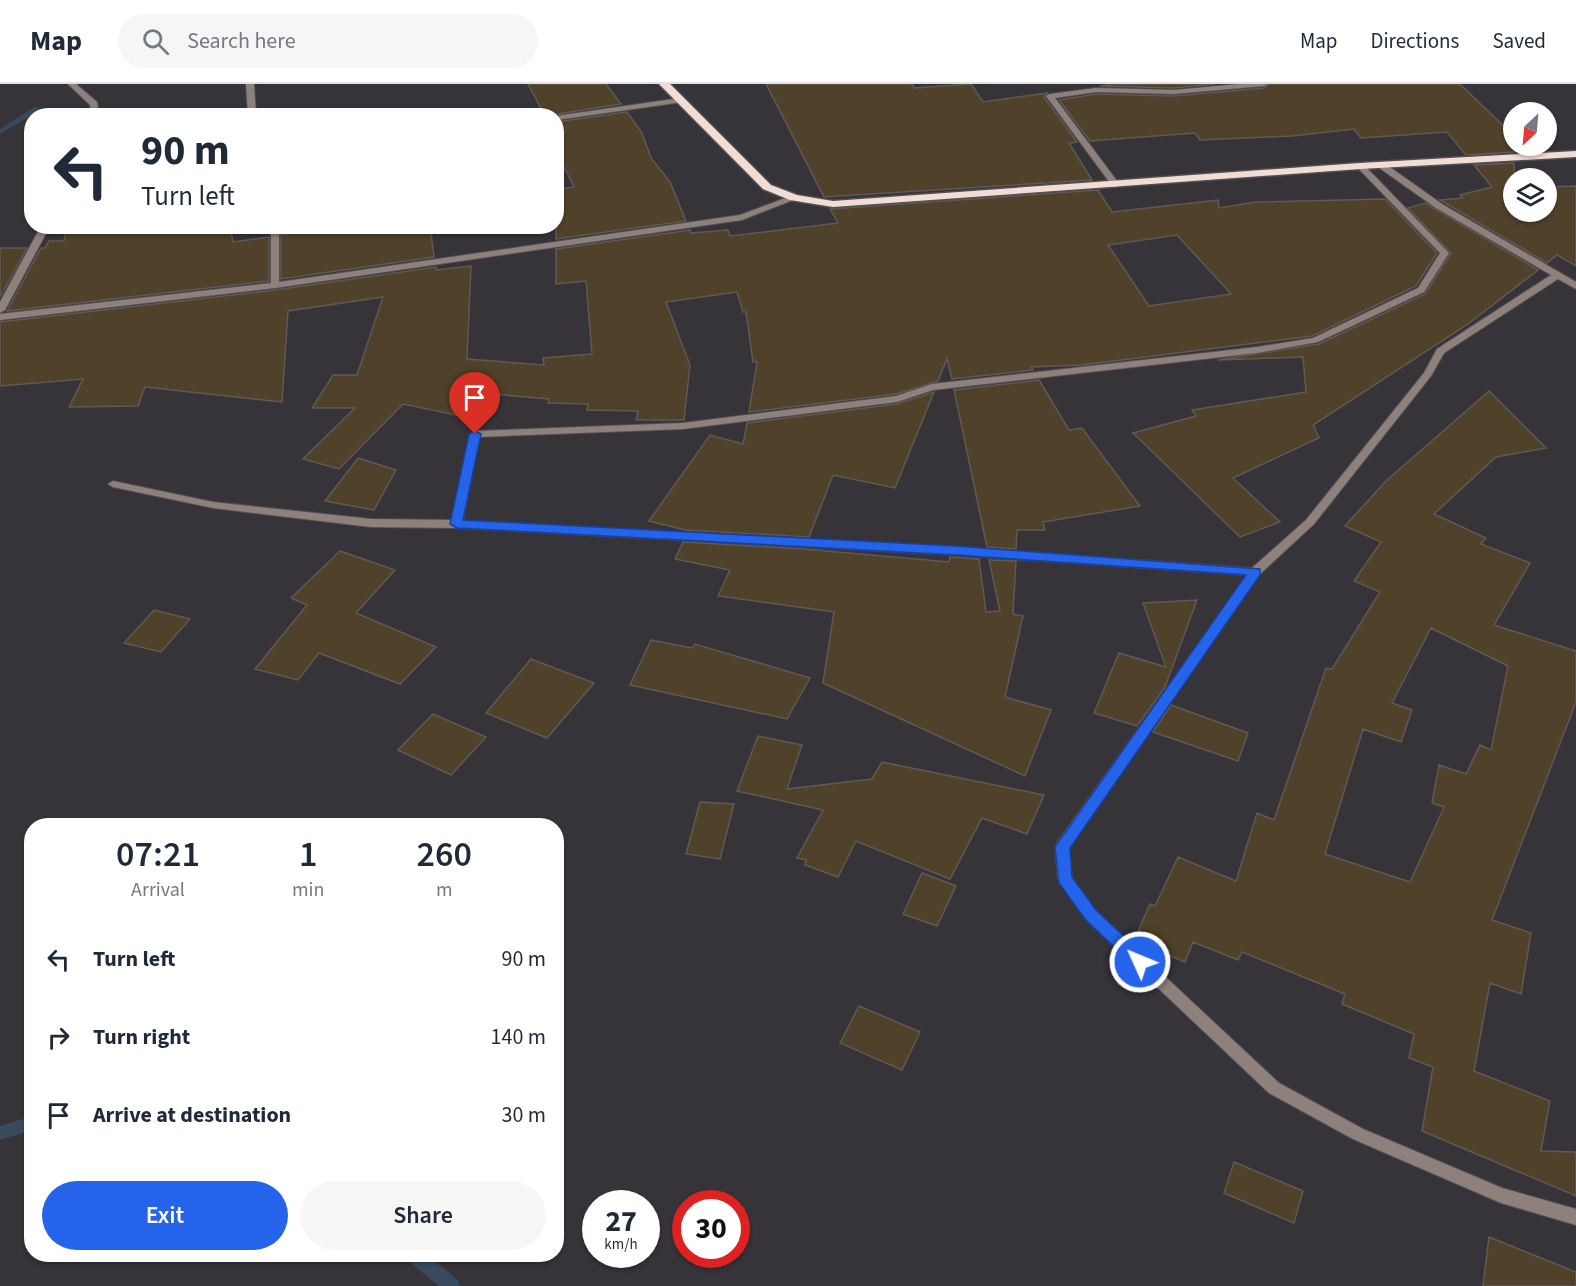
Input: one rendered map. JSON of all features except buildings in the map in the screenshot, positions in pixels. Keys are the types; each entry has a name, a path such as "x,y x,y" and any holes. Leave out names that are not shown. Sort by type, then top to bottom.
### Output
{"highway":[{"path":"664,84 767,187 794,198 834,204 1116,185 1360,165 1576,154"}],"street":[{"path":"72,84 94,104 94,108"},
{"path":"250,84 252,108"},
{"path":"1116,185 1050,96 1093,87 1174,92 1264,84"},
{"path":"564,117 680,100"},
{"path":"457,524 475,434 683,426 897,399 932,387 1257,350 1315,340 1421,290 1445,254 1360,165"},
{"path":"1381,165 1439,206 1576,286"},
{"path":"0,317 275,285 742,217 794,198"},
{"path":"0,309 42,234"},
{"path":"275,234 275,285"},
{"path":"1558,275 1440,351 1428,374 1310,522 1255,572 1062,847 1065,879 1090,915 1274,1088 1358,1134 1402,1153 1501,1195 1576,1217"},
{"path":"113,484 236,507 371,523 457,524 956,551 1255,572"}],"waterway":[{"path":"0,132 24,117"},
{"path":"0,1133 24,1126"},
{"path":"423,1262 452,1286"}],"route":[{"path":"475,434 457,524 956,551 1255,572 1062,847 1065,879 1090,915 1140,962"}]}
